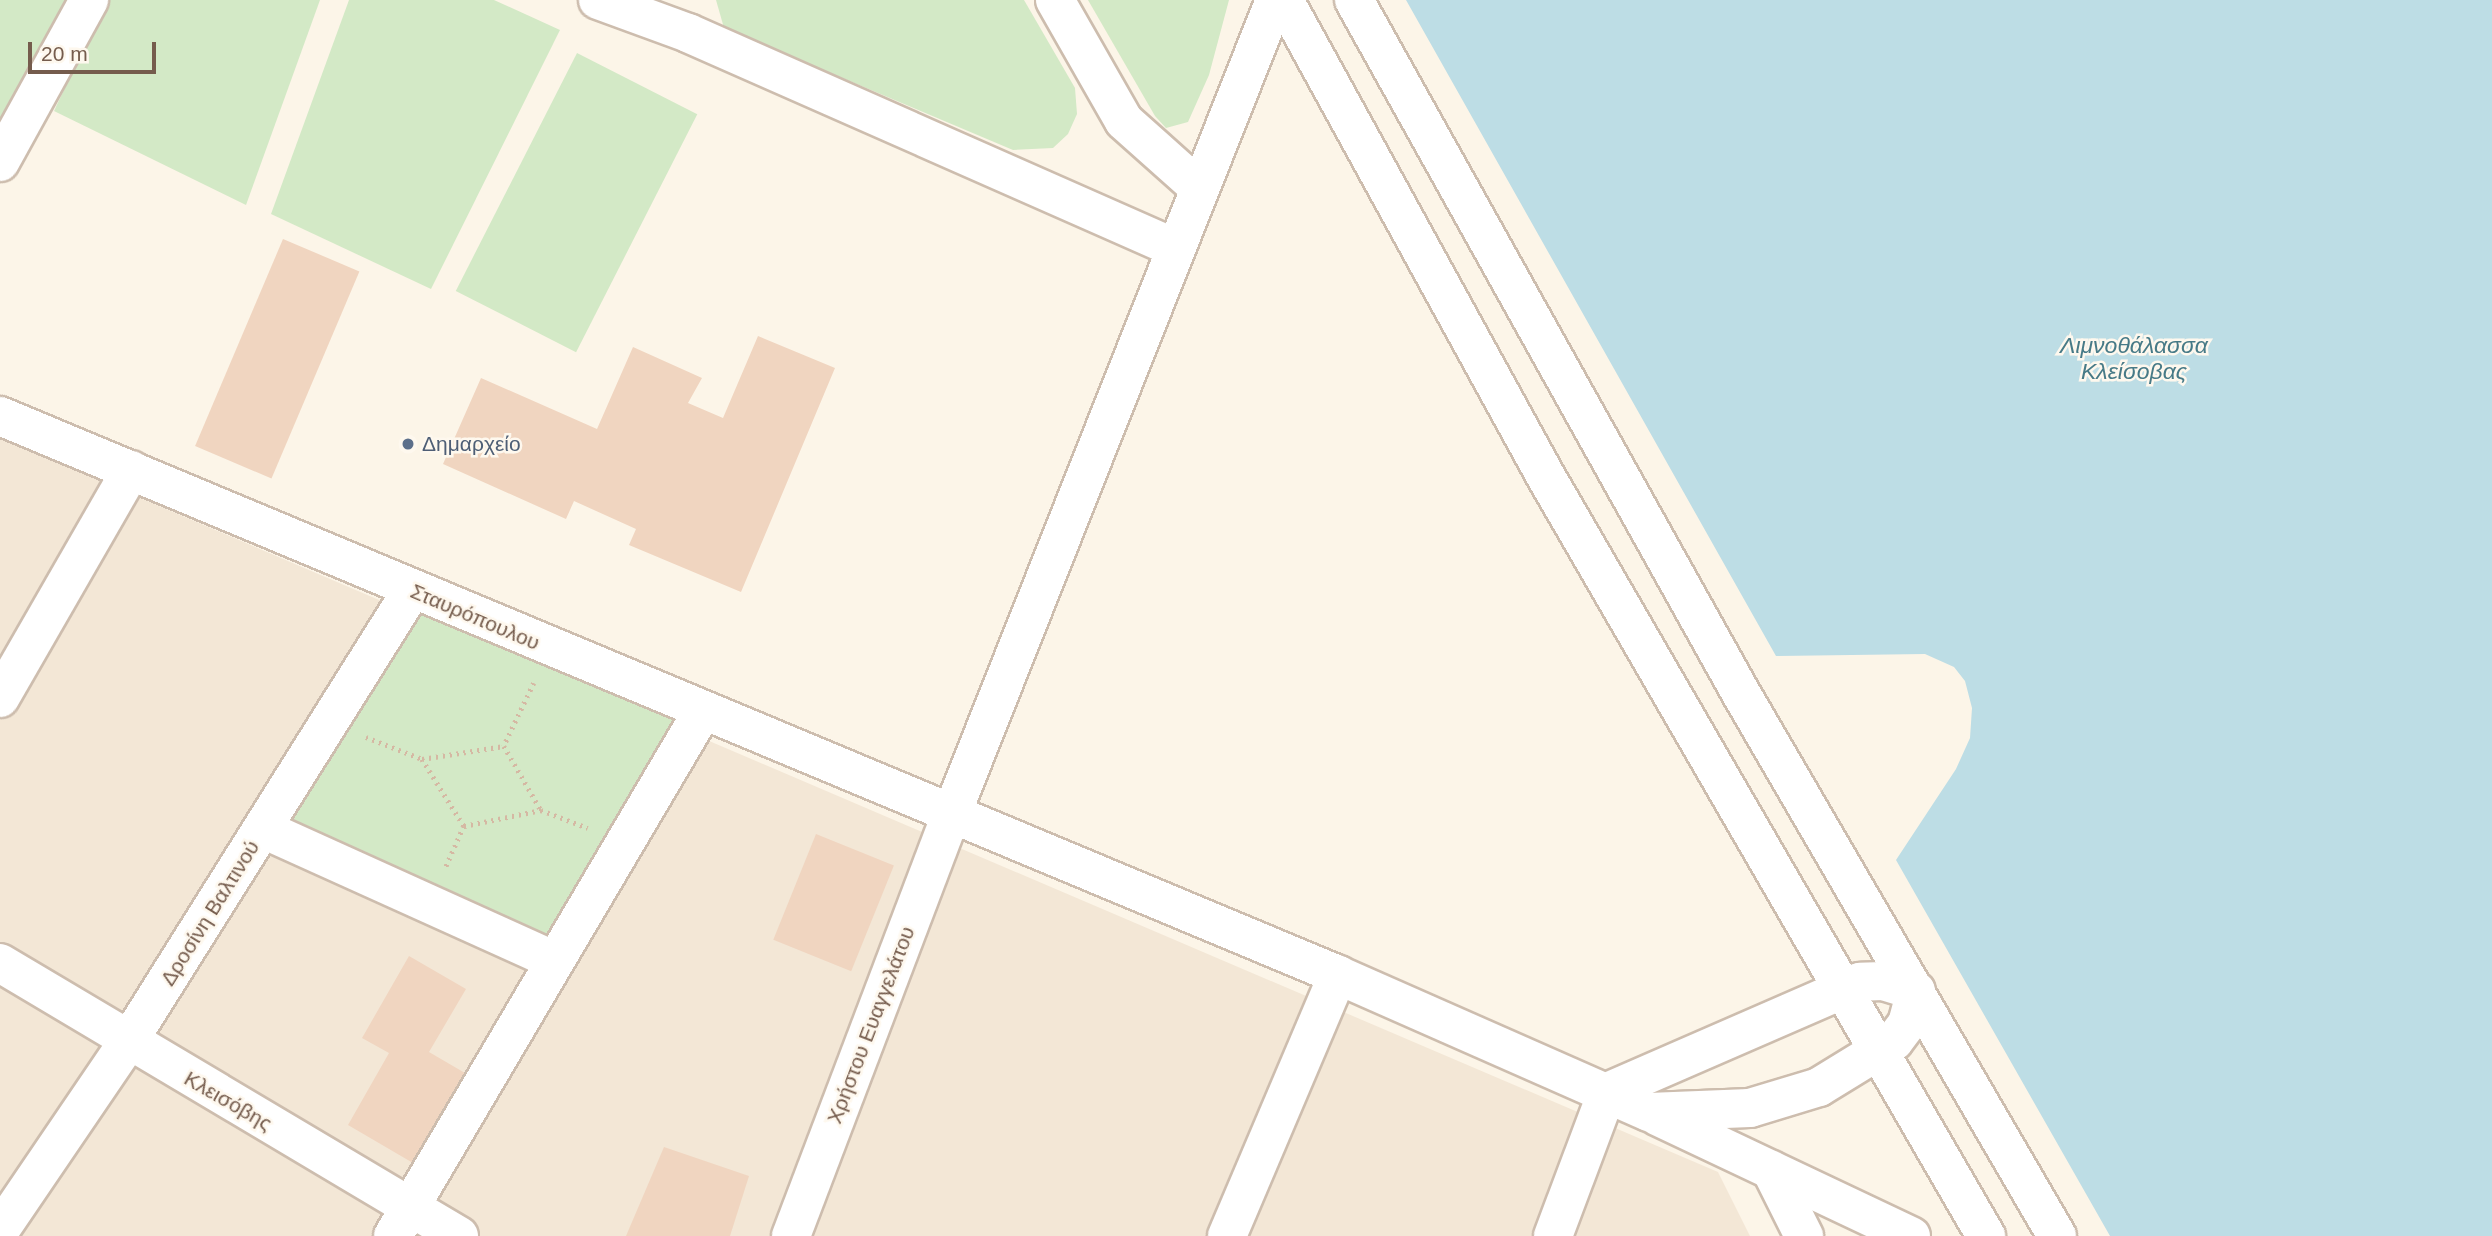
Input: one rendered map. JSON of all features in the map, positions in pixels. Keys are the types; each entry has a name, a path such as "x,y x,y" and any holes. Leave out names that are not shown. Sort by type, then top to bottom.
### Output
{"street":[{"path":"0,162 89,0"},
{"path":"598,0 685,17 1175,248"},
{"path":"1055,0 1125,121 1198,187"},
{"name":"Χρήστου Ευαγγελάτου","path":"791,1236 952,813 1198,187 1275,0"},
{"path":"1284,0 1545,475 1986,1236"},
{"path":"1354,0 1742,695 2057,1236"},
{"name":"Σταυρόπουλου","path":"0,416 702,712 952,813 1338,975 1607,1092 1911,1236"},
{"path":"0,698 131,470"},
{"name":"Δροσίνη Βαλτινού","path":"0,1230 128,1042 412,590"},
{"path":"402,1222 702,712"},
{"path":"263,829 555,961"},
{"name":"Κλεισόβης","path":"0,963 128,1042 402,1222 459,1236"},
{"path":"1227,1236 1338,975"},
{"path":"1553,1236 1607,1092 1844,987 1878,981 1916,991"},
{"path":"1649,1112 1713,1112 1783,1101 1849,1074 1881,1053 1907,1024 1916,991"},
{"path":"1770,1170 1804,1236"}],"path":[{"path":"504,746 551,648"},
{"path":"329,723 422,759 504,746"},
{"path":"504,746 541,810"},
{"path":"422,759 464,826"},
{"path":"464,826 541,810 625,842"},
{"path":"430,904 464,826"}],"shaded area":[{"path":"0,438 1718,1172 1750,1236 0,1236"}],"green space":[{"path":"0,0 68,0 0,147"},
{"path":"106,0 320,0 246,205 54,111"},
{"path":"349,0 494,0 560,30 431,289 271,214"},
{"path":"716,0 1024,0 1075,88 1077,114 1068,134 1053,148 1013,150 724,28"},
{"path":"1088,0 1229,0 1209,75 1188,122 1166,128 1155,116"},
{"path":"577,53 697,114 576,352 456,291"},
{"path":"412,590 702,712 555,961 263,829"}],"water":[{"name":"Λιμνοθάλασσα Κλείσοβας","path":"1406,0 2492,0 2492,1236 2110,1236 1896,860 1956,769 1970,738 1972,708 1965,681 1954,667 1925,654 1776,656"}],"building":[{"path":"283,239 359,271 271,479 195,446"},
{"path":"758,336 835,368 741,592 629,545 636,529 574,501 566,519 443,464 481,378 597,429 633,347 702,378 688,403 723,418"},
{"path":"816,834 894,865 851,971 773,940"},
{"path":"409,956 466,989 429,1052 465,1073 413,1163 348,1125 389,1053 362,1038"},
{"path":"664,1147 749,1176 730,1236 626,1236"}],"place":[{"name":"Δημαρχείο","path":"408,444"}]}
